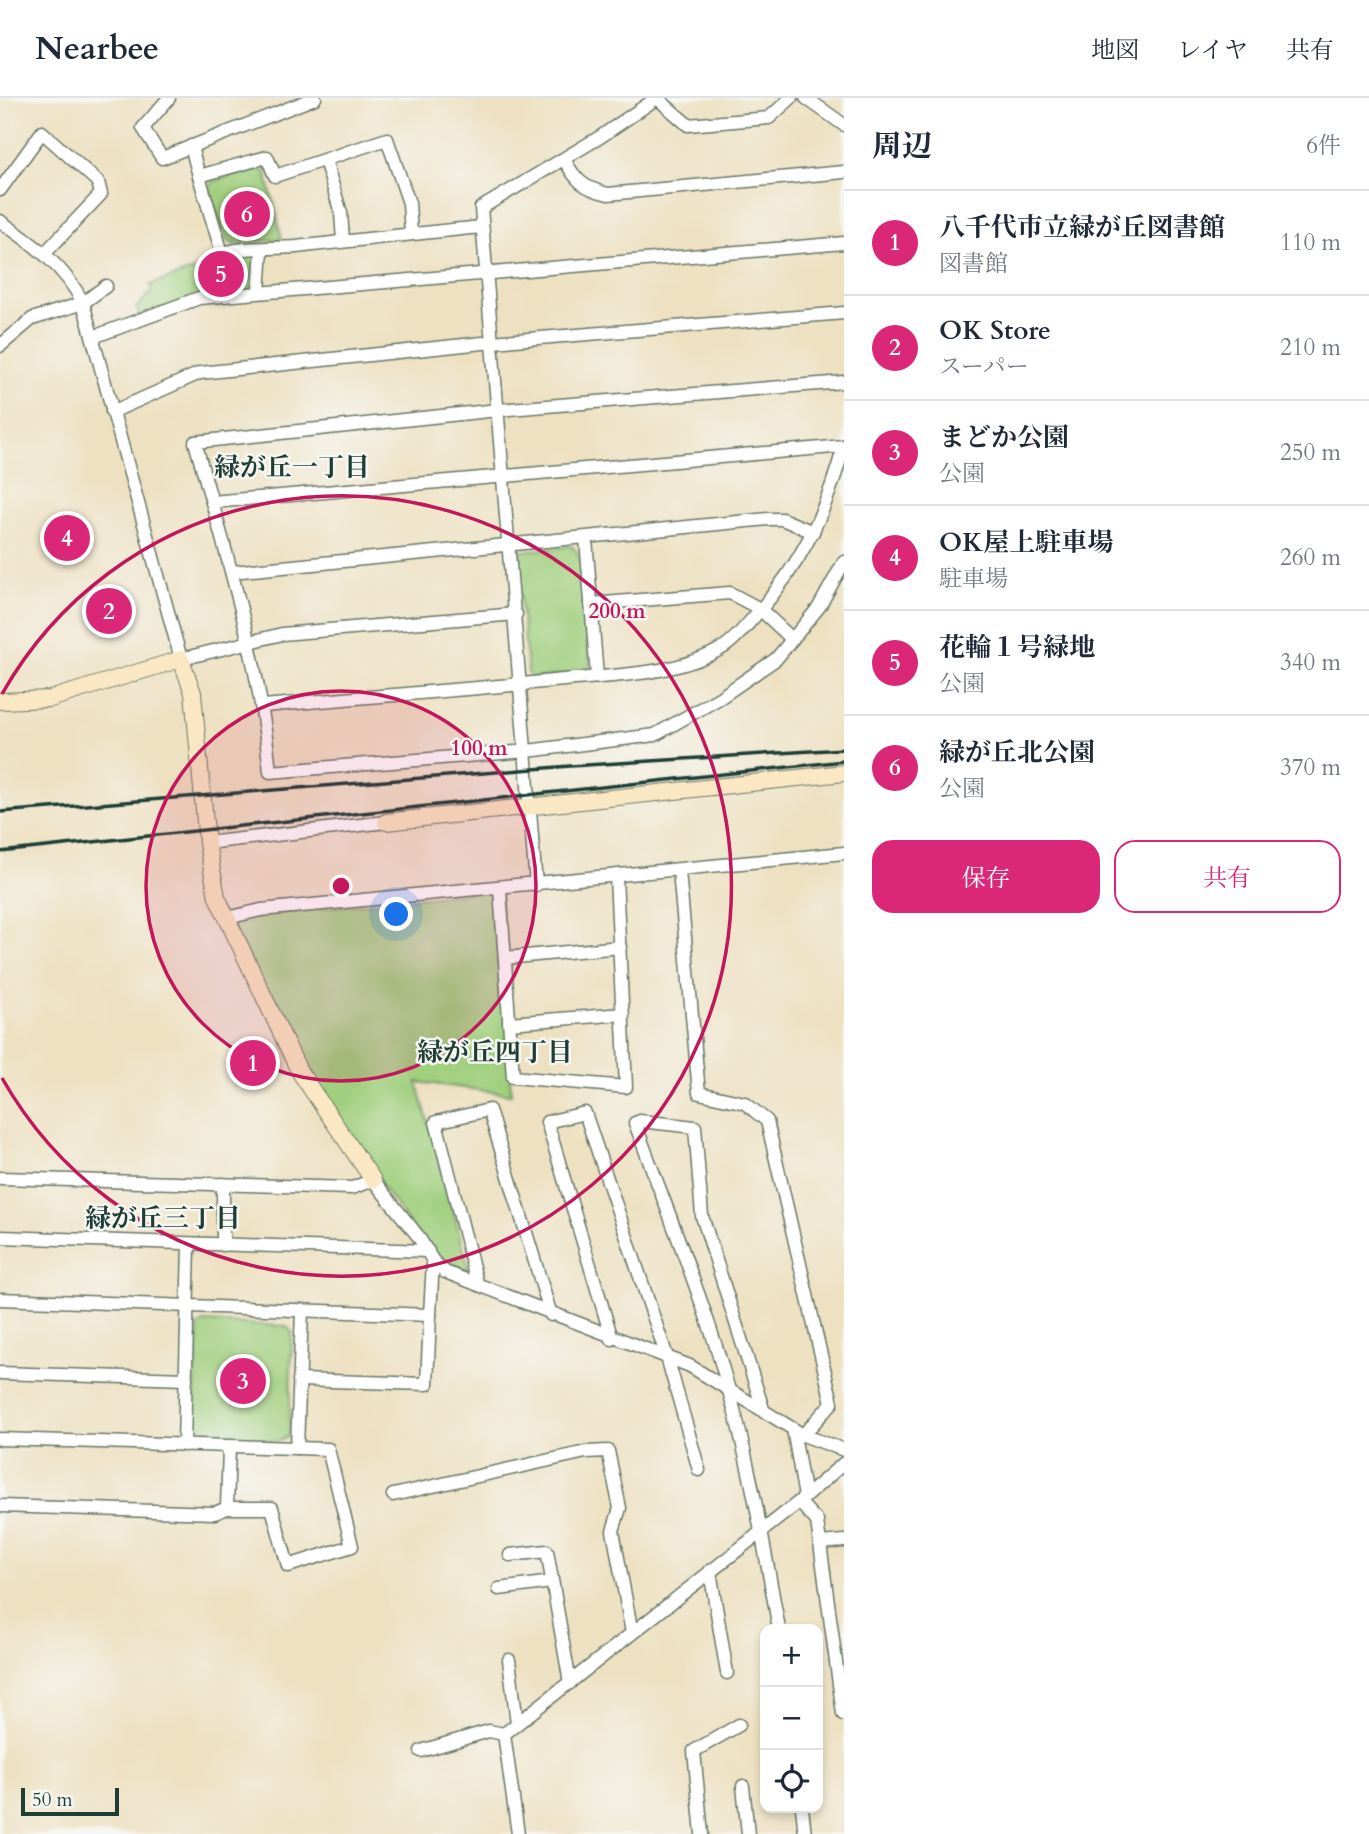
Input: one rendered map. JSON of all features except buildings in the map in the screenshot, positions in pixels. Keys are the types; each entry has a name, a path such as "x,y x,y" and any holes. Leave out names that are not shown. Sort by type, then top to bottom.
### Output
{"street":[{"path":"169,98 143,128 162,158 315,98"},
{"path":"279,98 284,111"},
{"path":"536,885 532,807 481,208 564,159 657,98 688,125 769,118 790,98"},
{"path":"806,98 844,125"},
{"path":"0,190 42,132 99,182 101,194 45,253"},
{"path":"199,176 267,157 275,176 387,139 409,203 411,234"},
{"path":"191,146 222,253 245,247 262,250 482,226"},
{"path":"564,159 576,181 587,189 608,194 844,172"},
{"path":"325,160 341,213 343,242"},
{"path":"0,221 45,253 74,284 83,303 181,659 193,693 207,843 218,897 299,1071 373,1180 445,1272 612,1339 667,1357 709,1376 798,1432 844,1450"},
{"path":"93,337 199,298 844,243"},
{"path":"259,292 262,250"},
{"path":"0,346 32,319 83,303 106,286"},
{"path":"112,412 200,373 492,341 844,313"},
{"path":"844,382 498,410 195,442 251,642 264,706 270,772 527,751 655,734 721,697 776,659 819,607 844,562"},
{"path":"212,502 844,446 831,491 792,571 733,639 718,650 677,666 597,677 264,706"},
{"path":"232,572 768,519 782,519 813,532"},
{"path":"586,539 597,677"},
{"path":"592,604 730,593 760,609 792,639"},
{"path":"0,701 50,699 181,659 282,634 516,614"},
{"path":"207,843 844,773"},
{"path":"227,918 261,910 500,889 844,853"},
{"path":"678,871 699,1093 745,1103 767,1121 832,1403 798,1432"},
{"path":"500,889 513,1077 626,1087 616,877"},
{"path":"505,958 620,947"},
{"path":"509,1023 623,1014"},
{"path":"477,1283 436,1122 489,1110 551,1315"},
{"path":"612,1339 547,1122 585,1113 667,1357 699,1470"},
{"path":"764,1412 702,1216 695,1126 640,1121 635,1123 710,1328 728,1390 762,1530 778,1624"},
{"path":"0,1178 352,1188 373,1180"},
{"path":"223,1184 223,1245"},
{"path":"0,1237 430,1256"},
{"path":"184,1445 189,1244"},
{"path":"299,1380 427,1384 430,1256"},
{"path":"0,1299 430,1315"},
{"path":"297,1448 302,1310"},
{"path":"0,1373 186,1379"},
{"path":"798,1432 802,1500 817,1521 843,1714"},
{"path":"0,1438 328,1449 352,1546 288,1566 272,1508 227,1508 215,1514 0,1506"},
{"path":"227,1508 229,1447"},
{"path":"393,1495 586,1452 608,1451 620,1508 613,1531 632,1633"},
{"path":"503,1734 802,1500 844,1463"},
{"path":"820,1543 844,1541"},
{"path":"510,1555 547,1551 570,1683"},
{"path":"710,1571 727,1673"},
{"path":"499,1590 552,1582"},
{"path":"509,1660 517,1723"},
{"path":"702,1834 694,1751 739,1725"},
{"path":"421,1751 489,1731 503,1734"},
{"path":"503,1734 518,1834"},
{"path":"743,1786 748,1834"},
{"path":"803,1813 805,1834"}],"green space":[{"path":"259,167 266,173 282,239 234,245 226,240 209,189 212,182"},
{"path":"260,252 258,290 141,318 136,308 152,291 150,285 216,263 222,256"},
{"path":"572,546 579,555 590,665 588,672 532,678 528,673 516,556 523,551"},
{"path":"500,889 511,1094 417,1082 469,1268 462,1271 446,1264 418,1236 299,1071 227,918"},
{"path":"204,1322 286,1326 292,1332 289,1436 279,1441 200,1438 193,1430 198,1327"}],"railway":[{"path":"0,812 570,766 844,749"},
{"path":"0,852 844,761"}],"place":[{"name":"緑が丘北公園","path":"247,214"},
{"name":"花輪１号緑地","path":"221,274"},
{"name":"OK屋上駐車場","path":"67,538"},
{"name":"OK Store","path":"109,611"},
{"name":"八千代市立緑が丘図書館","path":"253,1063"},
{"name":"まどか公園","path":"243,1381"}],"district":[{"name":"緑が丘一丁目","path":"292,467"},
{"name":"緑が丘四丁目","path":"495,1052"},
{"name":"緑が丘三丁目","path":"163,1218"}]}
